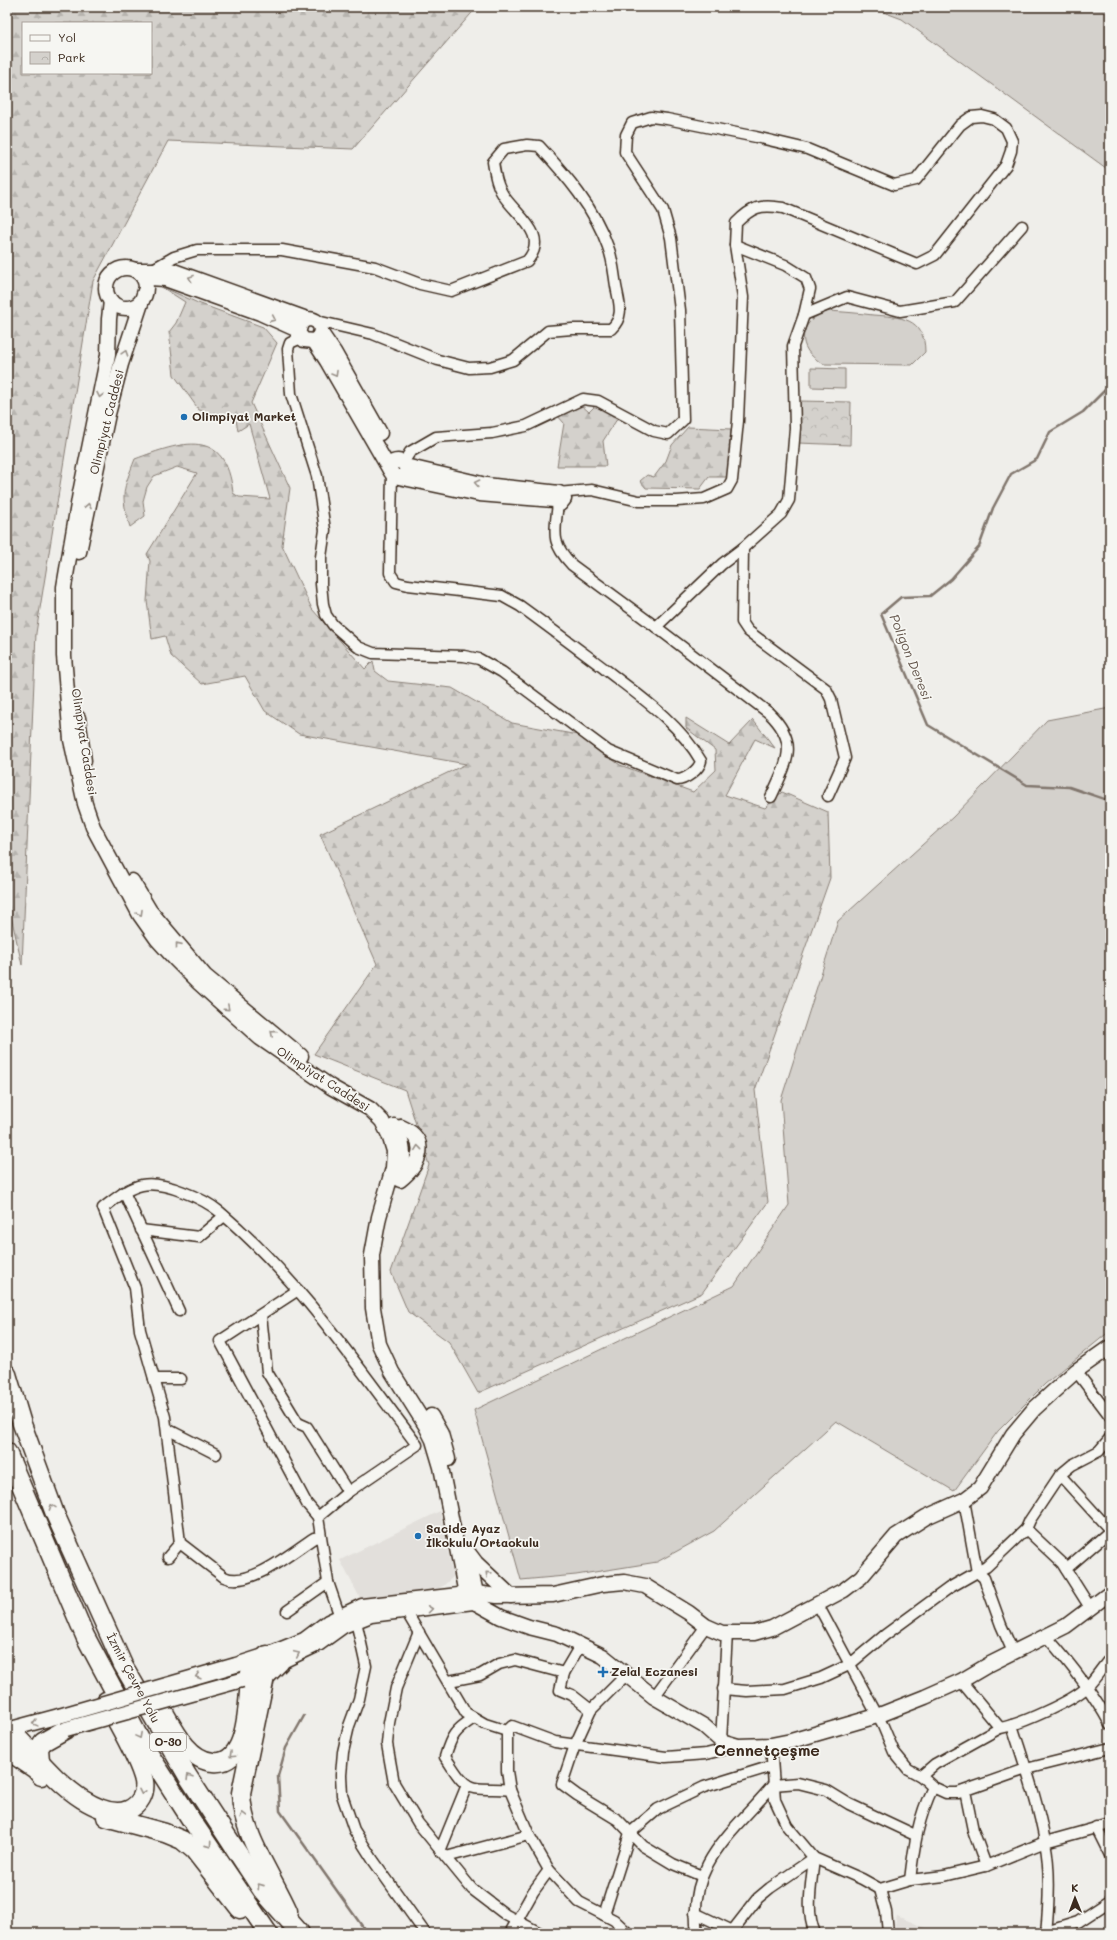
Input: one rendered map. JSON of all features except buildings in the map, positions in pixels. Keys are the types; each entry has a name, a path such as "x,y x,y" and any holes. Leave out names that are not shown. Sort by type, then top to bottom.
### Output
{"highway":[{"name":"İzmir Çevre Yolu","path":"7,1374 22,1424 55,1514 123,1665 187,1775 262,1890 297,1930"},
{"name":"İzmir Çevre Yolu","path":"7,1452 85,1636 142,1743 190,1818 268,1933"},
{"path":"68,1543 167,1717 188,1750 197,1758 206,1762 217,1763 234,1756 240,1746 247,1709 250,1676"},
{"path":"12,1740 38,1765 83,1799 111,1811 122,1812 131,1809 138,1804 143,1795 144,1782 139,1765 64,1616 48,1550"},
{"path":"250,1676 265,1676 273,1659"},
{"path":"250,1676 241,1793 242,1809 252,1839 297,1930"},
{"path":"63,1723 43,1742 39,1748 38,1765 52,1787 78,1805 101,1815 165,1833 182,1840 194,1850 230,1898 262,1933"}],"street":[{"path":"111,301 119,306 129,307 141,300 144,278 174,257 198,250 282,250 376,267 420,284 450,291 527,261 535,251 535,242 530,225 505,199 496,181 493,162 504,149 527,145 539,146 559,168 595,217 609,248 620,309 618,322 611,329 572,329 548,331 513,360 490,367 469,368 438,360 373,334 310,330 290,343 288,349 290,394 317,476 325,530 321,557 320,584 326,615 333,625 358,647 373,653 464,656 479,659 502,672 608,751 677,780 684,779 693,772 701,761 694,748 674,726 646,700 520,606 502,596 408,585 396,582 390,573 397,468 410,452 436,437 492,433 526,426 583,399 598,401 654,431 668,434 683,420 680,310 671,238 663,210 625,152 626,135 632,123 650,117 667,119 807,149 894,185 916,180 960,125 971,117 982,116 994,119 1006,128 1012,141 1011,151 1006,165 935,255 917,264 783,208 771,206 748,211 736,223 735,245 743,297 738,420 732,480 727,489 704,500 639,501 592,490 556,499 479,494 397,468 310,330"},
{"path":"804,315 847,297 900,311 955,302 1022,226"},
{"path":"656,627 722,564 743,548 781,514 789,500 795,428 793,346 804,315 810,289 806,278 785,264 735,245"},
{"name":"Olimpiyat Caddesi","path":"310,330 165,279 153,277 144,278 131,268 121,268 108,277 106,292 111,301 108,355 80,493 64,588 64,656 71,740 85,804 93,827 140,915 167,949 199,983 260,1038 331,1087 370,1109 382,1121 389,1135 394,1151 392,1175 379,1216 372,1255 374,1308 379,1344 392,1372 426,1426 433,1440 473,1597"},
{"name":"Olimpiyat Caddesi","path":"144,278 96,465 74,577 72,615 73,663 78,724 88,784 96,814 109,842 150,911 205,976 314,1067 376,1106 390,1120 397,1130 403,1146 404,1158 400,1180 380,1254 385,1329 394,1361 441,1434 450,1463 467,1551 473,1597"},
{"path":"556,499 554,535 562,555 572,565 769,713 781,725 787,738 788,752 784,768 771,796"},
{"path":"743,548 742,622 748,631 826,689 831,699 845,758 828,796"},
{"path":"394,1151 393,1139 397,1130"},
{"path":"318,1517 348,1492 416,1445 289,1279 224,1216 195,1197 169,1187 142,1185 124,1192 103,1208 135,1288 140,1330 166,1416 180,1543 224,1577 237,1581 258,1574 314,1538 321,1537"},
{"path":"124,1192 179,1311"},
{"path":"141,1230 199,1237 224,1216"},
{"path":"298,1290 220,1341 307,1504 318,1517 328,1582 340,1617"},
{"path":"260,1315 268,1372 298,1423 307,1427 348,1492"},
{"path":"12,1740 63,1723 250,1676 328,1622 362,1606 473,1597 553,1595 603,1584 624,1582 645,1586 706,1626 722,1634 754,1634 772,1628 844,1590 861,1577 896,1536 926,1517 964,1500 980,1488 1013,1434 1034,1409 1076,1371 1110,1347"},
{"path":"1076,1371 1110,1416"},
{"path":"154,1379 181,1379"},
{"path":"167,1429 216,1454"},
{"path":"723,1688 747,1691 785,1689 821,1678 849,1665 885,1635 943,1593 991,1562 1026,1529 1030,1520 1060,1475 1072,1465 1098,1451 1110,1438"},
{"path":"1060,1475 1110,1530 1066,1569"},
{"path":"964,1500 977,1572 984,1578 1001,1625 1013,1652"},
{"path":"1026,1529 1052,1553 1066,1569 1091,1609"},
{"path":"168,1557 180,1543"},
{"path":"467,1551 476,1563 512,1596"},
{"path":"287,1611 328,1582"},
{"path":"273,1659 318,1644 343,1626 371,1615 406,1611 473,1597 502,1617 529,1627 557,1634 582,1644 603,1656 654,1697 704,1726 721,1741 738,1746"},
{"path":"628,1933 614,1920 579,1902 549,1870 529,1835 510,1790 507,1770 507,1731 512,1726 555,1742 666,1757 706,1754 738,1746 771,1745 848,1726 877,1716 961,1681 1013,1652 1066,1626 1109,1597"},
{"path":"817,1603 889,1738 894,1752 908,1769 921,1776 933,1787 946,1793 965,1791 1026,1769 1077,1755 1110,1748"},
{"path":"406,1611 449,1681 466,1713 474,1718 507,1731"},
{"path":"356,1621 366,1666 359,1699 349,1726 343,1752 341,1775 342,1795 354,1830 372,1860 425,1933"},
{"path":"654,1697 706,1626"},
{"path":"419,1632 396,1688 389,1723 387,1744 394,1783 418,1823 472,1889 506,1915 540,1933"},
{"path":"721,1741 727,1633"},
{"path":"1046,1636 1061,1652 1087,1687 1101,1707 1110,1724"},
{"path":"582,1644 564,1673 560,1690 572,1696 591,1710"},
{"path":"921,1776 935,1764 1000,1728 1012,1725 1072,1699 1087,1687 1110,1658"},
{"path":"449,1681 480,1675 499,1664 514,1660 564,1673"},
{"path":"627,1674 591,1710 575,1745 562,1784 618,1820 643,1846 673,1864 702,1876"},
{"path":"961,1681 1000,1728"},
{"path":"474,1718 459,1727 450,1739 445,1757 467,1785 475,1788 510,1790"},
{"path":"1012,1725 1026,1769 1045,1842 1048,1870 1046,1933 1078,1922 1110,1901"},
{"path":"771,1745 775,1800 786,1826 814,1858 862,1879 880,1889 910,1880 944,1876 986,1866 1045,1842 1110,1824"},
{"path":"604,1915 630,1833 658,1809 704,1786 772,1766"},
{"path":"697,1933 695,1913 698,1885 702,1876 715,1851 730,1831 756,1806 773,1785 798,1783 826,1790 849,1804 915,1835"},
{"path":"443,1854 467,1785"},
{"path":"910,1880 915,1835 925,1804 933,1787"},
{"path":"965,1791 973,1830 986,1866"},
{"path":"1096,1827 1110,1855"},
{"path":"443,1854 529,1835"},
{"path":"695,1913 735,1932 758,1898 814,1858"},
{"path":"814,1858 810,1911 812,1926 815,1933"},
{"path":"510,1933 518,1922 533,1892 549,1870"},
{"path":"880,1889 886,1912 888,1933"}],"shaded area":[{"name":"Sacide Ayaz İlkokulu/Ortaokulu","path":"440,1511 453,1577 443,1586 430,1592 360,1598 340,1560"},
{"path":"897,1916 938,1933 893,1933"}],"green space":[{"path":"7,7 477,7 353,149 168,141 93,281 36,633 22,965 7,898"},
{"path":"870,7 1110,7 1110,171 902,19"},
{"path":"160,286 198,303 263,327 277,343 251,403 290,488 282,545 312,609 365,669 373,661 375,671 388,681 452,688 512,723 578,735 620,765 693,792 716,770 715,750 686,728 686,718 729,745 753,720 775,748 755,739 725,795 765,808 782,792 828,812 830,878 755,1090 768,1202 702,1293 478,1393 449,1342 408,1312 391,1272 429,1165 405,1090 314,1054 377,964 320,834 466,764 299,734 265,711 245,676 202,684 171,656 165,636 152,639 147,601 150,561 147,554 197,473 177,467 154,476 147,487 143,501 145,516 130,527 125,507 124,492 135,459 169,448 199,444 211,448 221,457 229,472 233,493 239,497 270,499 249,424 238,431 236,420 199,410 174,375 169,332 176,323 185,302"},
{"path":"829,311 901,318 909,321 916,325 921,332 924,340 925,352 912,365 824,364 814,358 808,351 804,343 804,335 806,328 811,321 819,315"},
{"path":"811,368 845,369 845,388 811,387"},
{"path":"799,401 851,402 850,445 798,443"},
{"path":"579,403 589,412 597,404 619,416 603,441 606,466 557,466 564,423 557,415"},
{"path":"688,427 731,429 727,477 709,477 700,489 646,488 640,481 647,475 654,477 666,461 672,445"},
{"path":"1110,708 1110,1331 1045,1384 998,1431 954,1491 836,1421 714,1531 657,1562 576,1575 521,1580 474,1410 734,1286 789,1205 781,1100 838,921 953,817 1047,720"}],"waterway":[{"name":"Poligon Deresi","path":"1110,385 1083,412 1050,432 1037,459 1011,474 993,508 979,547 951,579 930,596 901,597 881,614 928,725 1027,785 1069,787 1110,801"},
{"path":"304,1716 286,1748 278,1776 280,1811 367,1933"}],"place":[{"name":"Olimpiyat Market","path":"184,417"},
{"name":"Sacide Ayaz İlkokulu/Ortaokulu","path":"418,1536"},
{"name":"Zelal Eczanesi","path":"603,1672"}],"district":[{"name":"Cennetçeşme","path":"767,1750"}]}
